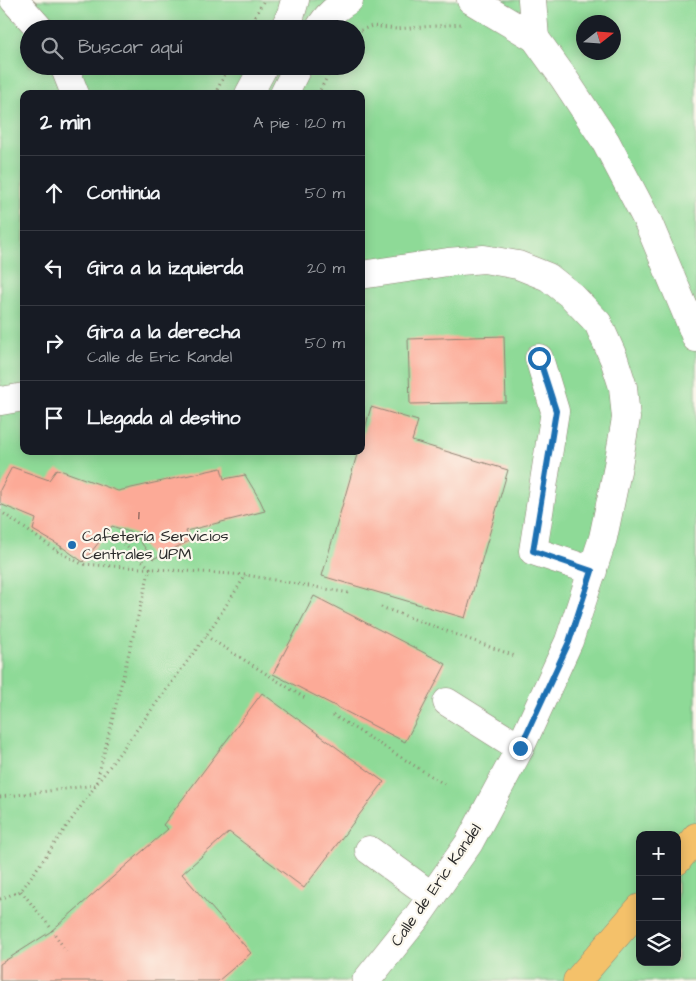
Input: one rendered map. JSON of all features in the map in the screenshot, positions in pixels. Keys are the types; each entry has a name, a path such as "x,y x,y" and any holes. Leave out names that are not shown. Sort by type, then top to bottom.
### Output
{"highway":[{"path":"681,856 696,836"},
{"path":"576,981 636,913"}],"street":[{"path":"14,0 32,20"},
{"path":"288,20 295,0"},
{"path":"325,20 334,9 349,0"},
{"path":"532,0 535,38 606,142 648,222 696,338"},
{"path":"468,12 535,38"},
{"path":"67,75 73,90"},
{"path":"252,90 260,75"},
{"path":"286,90 294,75"},
{"name":"Calle de Eric Kandel","path":"365,274 448,262 484,259 518,265 548,277 572,296 598,323 614,359 623,387 626,418 603,538 569,642 520,748 469,843 417,917 366,981"},
{"path":"539,358 556,411 533,551 592,571"},
{"path":"0,400 20,398"},
{"path":"447,702 520,748"},
{"path":"369,850 432,896"}],"path":[{"path":"253,20 264,0"},
{"path":"365,29 372,26 396,29 442,26 468,12"},
{"path":"216,90 224,75"},
{"path":"320,90 328,75"},
{"path":"0,511 57,551 82,564 246,575 349,593"},
{"path":"115,536 150,568"},
{"path":"57,551 62,547"},
{"path":"96,785 150,568"},
{"path":"0,899 21,891 96,785 206,636 246,575"},
{"path":"381,607 516,656"},
{"path":"206,636 305,698"},
{"path":"333,715 444,784"},
{"path":"0,797 96,785"},
{"path":"21,891 50,927 66,951"}],"green space":[{"path":"0,0 696,0 696,981 0,981"}],"building":[{"path":"504,336 506,402 410,404 408,339"},
{"path":"371,407 418,421 412,441 508,470 465,618 322,576 357,455 365,455 365,428"},
{"path":"12,467 49,480 57,469 118,491 221,468 224,479 245,475 265,511 186,531 189,541 153,559 135,534 112,526 83,562 33,530 36,519 0,504 0,490"},
{"path":"314,596 446,664 405,742 273,674"},
{"path":"262,693 384,782 304,888 229,832 182,874 251,953 218,981 0,981 0,964 50,932 168,829 163,825"}],"place":[{"name":"Cafetería Servicios Centrales UPM","path":"72,545"}],"route":[{"path":"520,748 569,642 592,571 533,551 556,411 539,358"}]}
